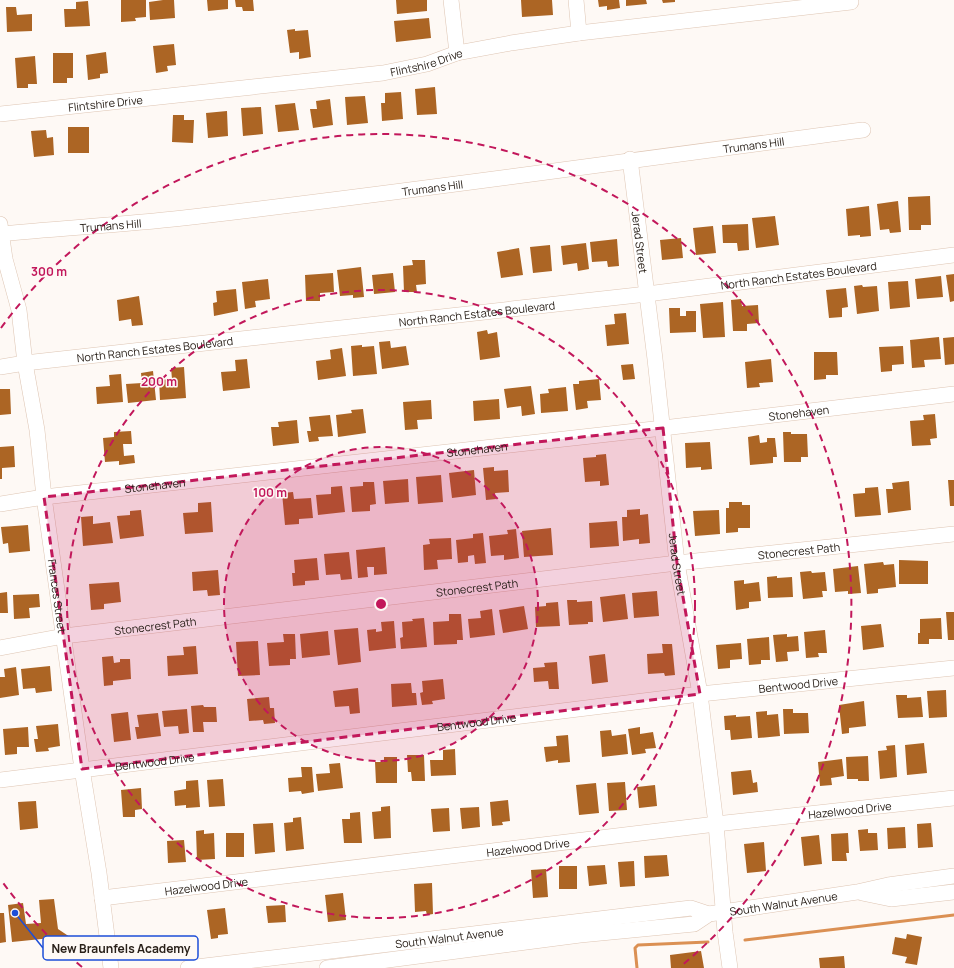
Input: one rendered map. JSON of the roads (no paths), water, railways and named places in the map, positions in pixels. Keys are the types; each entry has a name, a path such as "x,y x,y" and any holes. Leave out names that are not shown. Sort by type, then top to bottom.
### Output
{"street":[{"path":"451,0 457,53"},
{"path":"576,0 579,33"},
{"name":"Flintshire Drive","path":"0,114 383,73 426,64 457,53 511,43 579,33 851,2"},
{"name":"Trumans Hill","path":"0,231 122,224 303,204 864,130"},
{"name":"Jerad Street","path":"630,160 663,428 677,563 700,694 716,824 716,913 730,968"},
{"name":"Frances Street","path":"0,231 6,265 19,310 25,363 37,430 44,497 82,769 99,872 112,968"},
{"name":"North Ranch Estates Boulevard","path":"0,367 647,294 954,255"},
{"name":"Stonehaven","path":"0,504 44,497 954,394"},
{"name":"Stonecrest Path","path":"0,648 64,636 677,563 954,534"},
{"name":"Bentwood Drive","path":"0,780 700,694 954,668"},
{"name":"Hazelwood Drive","path":"102,898 716,824 954,798"},
{"name":"South Walnut Avenue","path":"327,968 354,966 580,935 694,924 716,913 857,892 888,885 954,876"},
{"name":"South Walnut Avenue","path":"857,892 891,899 954,892"},
{"name":"South Walnut Avenue","path":"188,968 691,908 716,913"}],"waterway":[{"path":"745,940 954,915"},
{"path":"637,968 635,948 638,945 708,942"}],"place":[{"name":"New Braunfels Academy","path":"15,913"}]}
